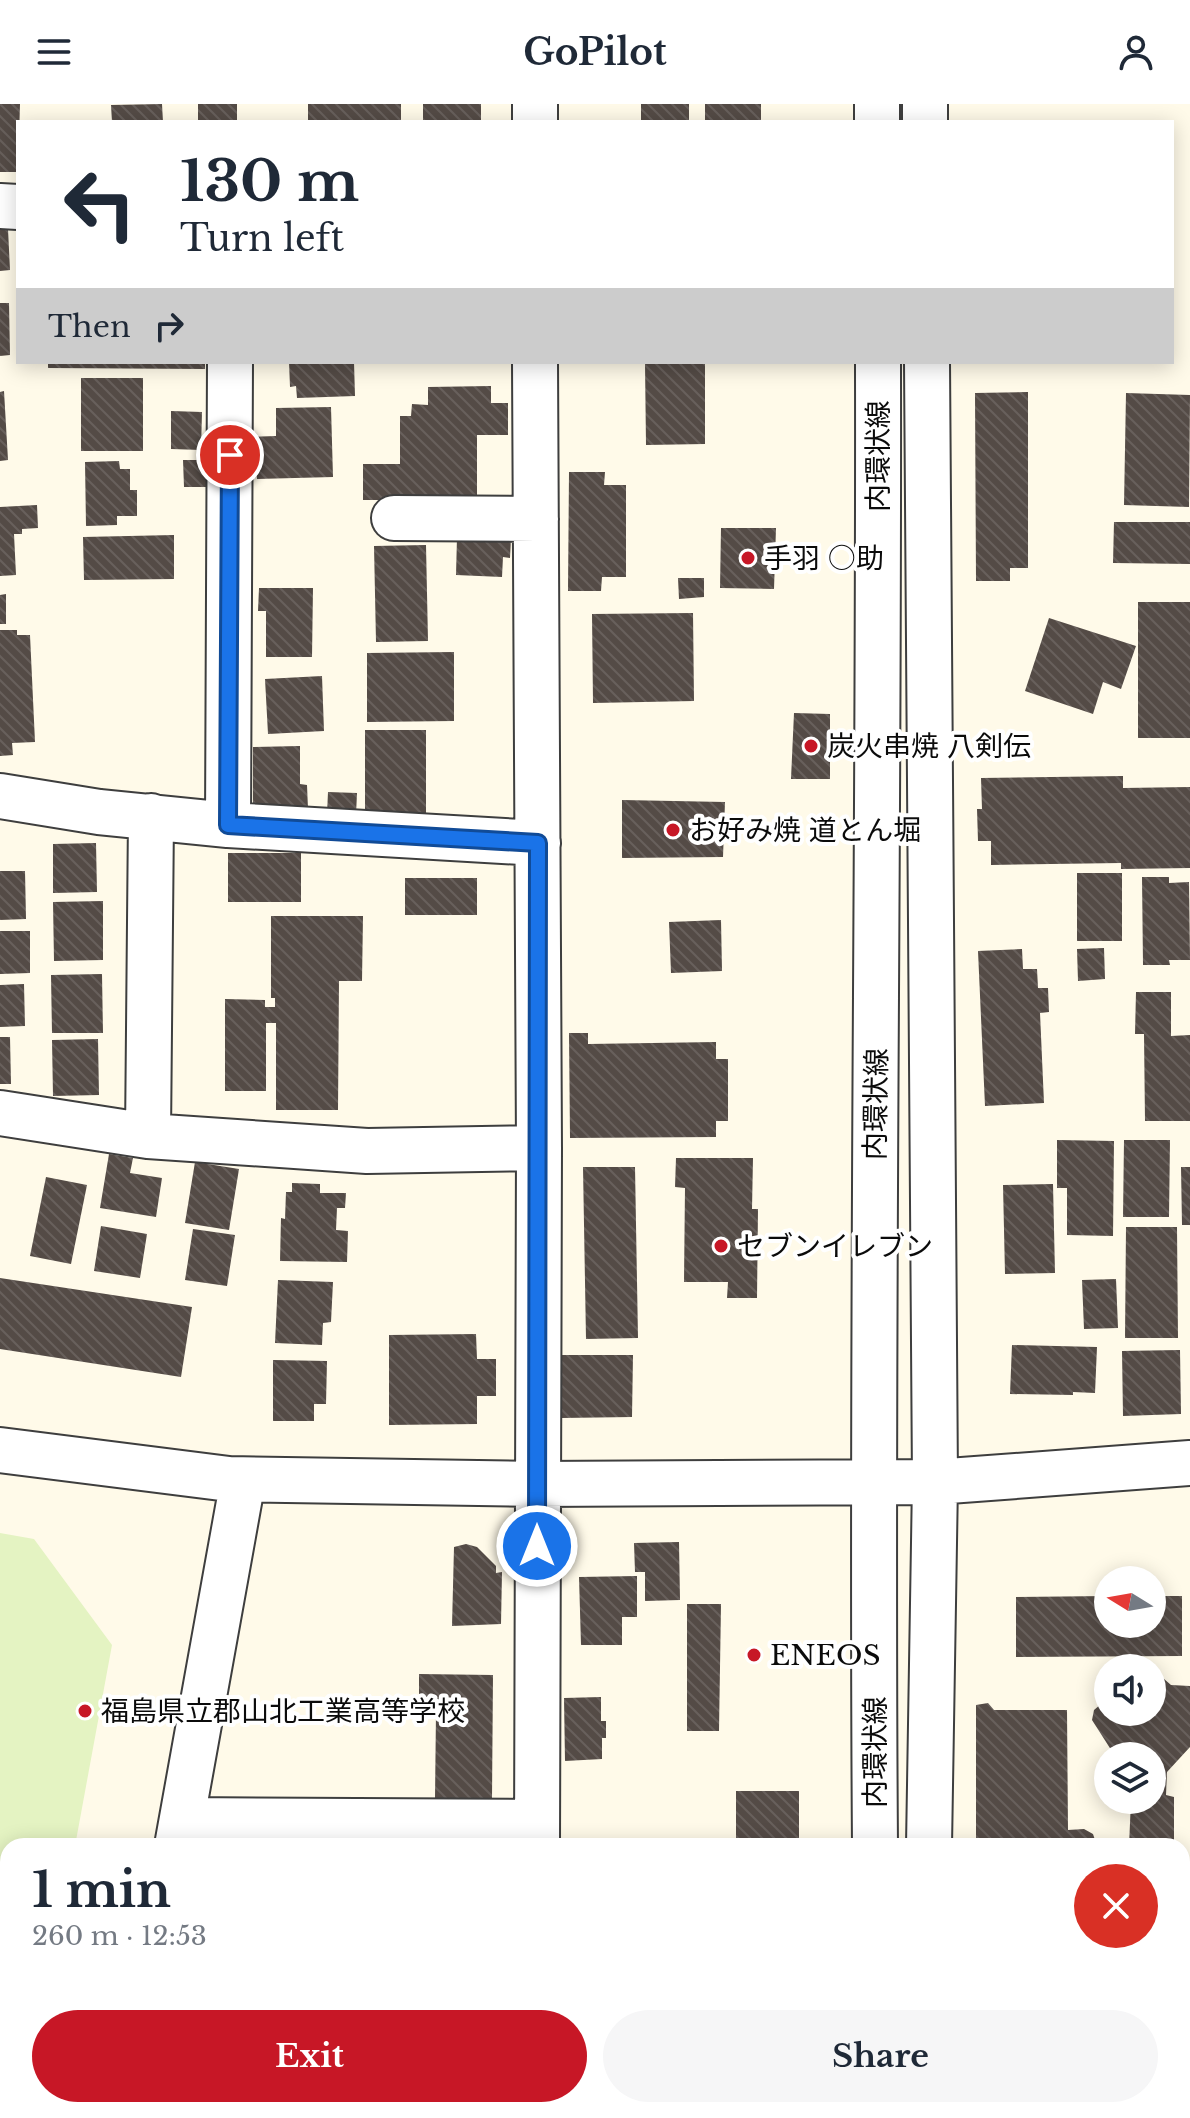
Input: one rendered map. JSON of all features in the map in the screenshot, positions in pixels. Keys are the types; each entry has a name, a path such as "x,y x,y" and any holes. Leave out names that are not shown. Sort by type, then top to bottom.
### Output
{"street":[{"path":"228,825 230,364"},
{"path":"243,1480 179,1833 537,1834 539,1148 535,364"},
{"name":"内環状線","path":"875,1838 872,1483 879,779 878,364"},
{"path":"927,364 935,1482 929,1838"},
{"path":"394,518 536,519"},
{"path":"0,796 99,812 228,825 538,843"},
{"path":"148,1136 151,816"},
{"path":"0,1113 148,1136 367,1151 539,1148"},
{"path":"0,1450 37,1457 243,1480 537,1484 935,1482 1190,1463"}],"green space":[{"path":"0,1533 34,1539 112,1645 76,1838 0,1838"}],"building":[{"path":"0,104 20,104 20,120 16,120 16,172 0,172"},
{"path":"162,104 163,120 112,120 111,105"},
{"path":"198,104 237,104 237,120 198,120"},
{"path":"308,104 401,104 401,120 308,120"},
{"path":"423,104 481,104 481,120 423,120"},
{"path":"641,104 689,104 689,120 641,120"},
{"path":"705,104 761,104 761,120 705,120"},
{"path":"8,229 10,270 0,271 0,230"},
{"path":"0,303 9,303 10,355 0,356"},
{"path":"48,364 205,364 205,369 48,368"},
{"path":"289,364 354,364 355,396 297,398 296,386 290,387"},
{"path":"645,364 705,364 705,444 646,445"},
{"path":"81,378 143,378 143,451 81,451"},
{"path":"491,386 491,403 508,403 508,435 477,435 477,500 363,500 363,464 400,464 400,416 411,416 412,404 428,405 428,387"},
{"path":"4,391 8,460 0,461 0,392"},
{"path":"1028,392 1028,568 1010,568 1010,581 976,581 975,393"},
{"path":"1126,393 1190,395 1189,507 1124,505"},
{"path":"331,407 333,477 257,479 256,467 251,467 250,437 276,436 276,408"},
{"path":"171,411 202,412 201,450 171,449"},
{"path":"183,460 210,460 211,487 184,487"},
{"path":"119,461 120,469 130,469 130,490 137,490 137,516 117,516 117,525 86,526 85,462"},
{"path":"569,472 605,472 604,485 626,485 626,577 602,577 601,591 568,591"},
{"path":"37,505 38,528 22,529 22,534 14,534 16,575 0,576 0,507"},
{"path":"1114,522 1190,522 1190,564 1113,563"},
{"name":"手羽 ○助","path":"721,528 776,528 774,589 720,588"},
{"path":"174,535 174,579 84,580 83,537"},
{"path":"457,537 511,539 510,558 503,557 502,577 456,575"},
{"path":"426,545 428,641 376,642 374,546"},
{"path":"678,578 704,578 704,597 679,599"},
{"path":"259,588 313,588 312,657 266,657 266,611 258,611"},
{"path":"6,594 6,624 0,624 0,595"},
{"path":"1138,602 1190,602 1190,738 1138,738"},
{"path":"693,613 694,701 593,703 592,614"},
{"path":"1049,618 1136,646 1121,689 1103,682 1093,714 1025,691"},
{"path":"0,630 17,630 17,635 30,635 35,742 12,743 13,755 0,756"},
{"path":"454,652 454,721 367,722 367,653"},
{"path":"322,676 324,731 268,734 265,679"},
{"name":"炭火串焼 八剣伝","path":"794,713 830,714 830,779 791,779"},
{"path":"365,730 426,730 426,813 365,813"},
{"path":"300,746 300,784 307,785 308,809 253,809 253,747"},
{"path":"1123,776 1123,788 1190,787 1190,868 1121,869 1121,863 991,865 991,841 978,841 977,809 982,809 981,778"},
{"path":"328,792 357,793 356,815 327,814"},
{"name":"お好み焼 道とん堀","path":"622,800 725,802 723,857 622,858"},
{"path":"96,843 97,892 53,893 53,844"},
{"path":"228,853 301,853 301,902 228,902"},
{"path":"0,871 25,871 26,919 0,920"},
{"path":"1077,873 1122,873 1122,941 1077,941"},
{"path":"1142,877 1169,877 1169,883 1189,882 1190,960 1169,960 1170,965 1143,965"},
{"path":"405,878 477,878 477,915 405,915"},
{"path":"103,901 103,960 54,961 53,902"},
{"path":"271,916 363,916 362,981 339,981 338,1110 276,1110 276,1023 266,1023 266,1091 225,1091 225,999 265,1000 265,1007 275,1007 275,998 271,998"},
{"path":"721,920 722,971 671,973 669,922"},
{"path":"0,931 30,931 30,973 0,974"},
{"path":"1104,948 1105,979 1078,981 1077,949"},
{"path":"1022,949 1023,969 1037,969 1038,988 1048,988 1049,1012 1040,1013 1044,1103 985,1106 978,951"},
{"path":"102,974 103,1033 52,1033 51,975"},
{"path":"24,984 25,1026 0,1027 0,985"},
{"path":"1136,992 1171,992 1171,1036 1190,1035 1190,1121 1145,1121 1144,1034 1135,1034"},
{"path":"569,1033 588,1033 588,1044 716,1042 716,1059 728,1059 728,1121 716,1121 716,1137 570,1138"},
{"path":"0,1037 10,1037 11,1084 0,1084"},
{"path":"98,1039 99,1095 53,1096 52,1040"},
{"path":"1057,1140 1114,1141 1113,1236 1067,1235 1067,1188 1057,1188"},
{"path":"1124,1140 1170,1140 1169,1217 1123,1217"},
{"path":"109,1154 133,1158 130,1173 162,1178 156,1217 100,1208"},
{"name":"セブンイレブン","path":"676,1158 753,1158 752,1209 758,1209 757,1298 727,1298 728,1282 684,1282 685,1188 675,1187"},
{"path":"195,1162 239,1169 229,1230 185,1223"},
{"path":"583,1167 635,1167 638,1338 586,1339"},
{"path":"1181,1167 1190,1167 1190,1225 1182,1225"},
{"path":"46,1177 87,1185 71,1264 30,1256"},
{"path":"292,1183 320,1184 320,1193 346,1193 345,1208 337,1208 336,1230 348,1231 347,1262 280,1261 281,1218 285,1219 286,1192 292,1192"},
{"path":"1053,1184 1055,1273 1005,1274 1003,1185"},
{"path":"101,1226 147,1234 140,1278 94,1271"},
{"path":"1126,1227 1177,1227 1178,1338 1125,1338"},
{"path":"193,1229 235,1235 227,1286 185,1280"},
{"path":"0,1278 192,1307 181,1377 0,1349"},
{"path":"1116,1279 1118,1328 1084,1329 1082,1280"},
{"path":"278,1280 333,1282 331,1322 323,1323 322,1345 275,1343"},
{"path":"476,1334 477,1359 496,1359 496,1396 477,1396 477,1424 389,1425 389,1335"},
{"path":"1012,1345 1097,1347 1095,1393 1010,1394"},
{"path":"1180,1350 1181,1414 1123,1416 1122,1351"},
{"path":"562,1355 633,1355 632,1417 562,1418"},
{"path":"273,1360 327,1361 326,1404 314,1404 314,1421 273,1421"},
{"path":"679,1542 680,1600 645,1601 645,1572 635,1572 634,1543"},
{"path":"466,1544 477,1547 496,1566 496,1573 502,1572 501,1624 452,1626 454,1547"},
{"path":"637,1576 637,1617 622,1617 622,1645 581,1645 579,1577"},
{"path":"1094,1596 1094,1638 1166,1638 1166,1596 1182,1596 1182,1656 1094,1654 1094,1657 1016,1657 1016,1597"},
{"path":"687,1604 721,1604 719,1731 687,1731"},
{"path":"419,1674 493,1675 492,1799 435,1799 436,1712 419,1711"},
{"path":"1166,1681 1171,1685 1190,1686 1190,1747 1167,1772 1166,1795 1166,1742 1106,1742 1096,1726 1166,1726"},
{"path":"601,1697 601,1721 606,1721 602,1759 565,1761 564,1698"},
{"path":"988,1703 994,1710 1067,1710 1068,1830 1084,1829 1094,1838 976,1838 976,1705"},
{"path":"736,1791 799,1791 799,1838 736,1838"},
{"path":"1166,1795 1174,1797 1174,1838 1129,1838 1130,1814 1166,1814"}],"place":[{"name":"手羽 ○助","path":"748,558"},
{"name":"炭火串焼 八剣伝","path":"811,746"},
{"name":"お好み焼 道とん堀","path":"673,830"},
{"name":"セブンイレブン","path":"721,1246"},
{"name":"ENEOS","path":"754,1655"},
{"name":"福島県立郡山北工業高等学校","path":"85,1711"}],"route":[{"path":"230,455 228,825 538,843 537,1546"}]}
